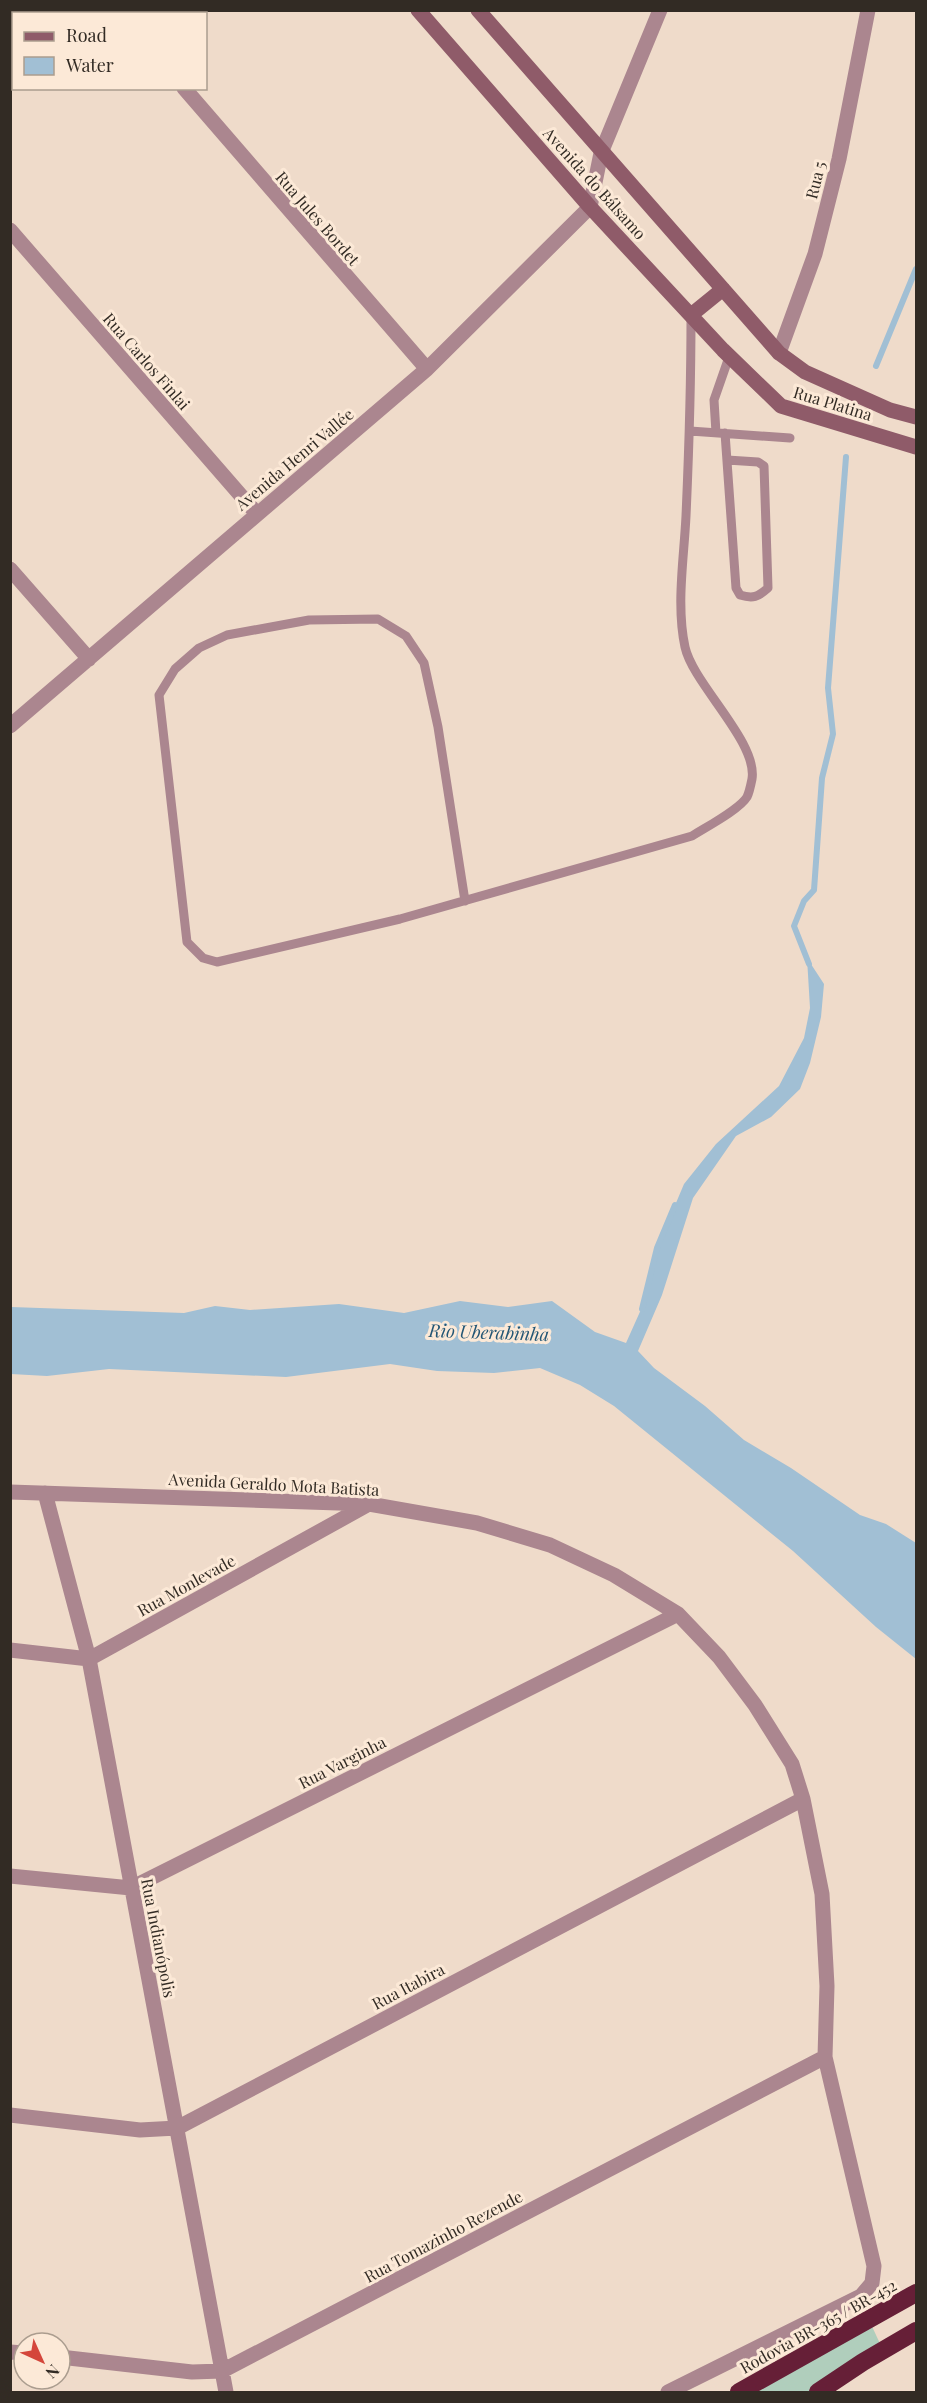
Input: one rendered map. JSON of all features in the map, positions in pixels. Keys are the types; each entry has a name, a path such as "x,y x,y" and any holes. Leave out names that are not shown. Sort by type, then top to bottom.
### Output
{"highway":[{"name":"Rodovia BR-365 / BR-452","path":"739,2392 916,2293"},
{"path":"818,2392 916,2331"}],"street":[{"name":"Avenida do Bálsamo","path":"418,10 590,207 748,377"},
{"name":"Avenida do Bálsamo","path":"478,10 601,153 779,353"},
{"path":"590,207 601,153 660,10"},
{"name":"Rua 5","path":"779,353 815,254 839,159 868,10"},
{"name":"Rua Jules Bordet","path":"186,90 427,369"},
{"name":"Avenida Henri Vallée","path":"10,726 427,369 590,207"},
{"name":"Rua Carlos Finlai","path":"10,230 256,514"},
{"path":"691,315 723,289"},
{"name":"Rua Platina","path":"779,353 805,372 878,405 916,417"},
{"name":"Rua Platina","path":"748,377 781,406 916,447"},
{"path":"10,569 89,659"},
{"name":"Avenida Geraldo Mota Batista","path":"10,1492 369,1504 477,1523 550,1545 614,1575 678,1614 719,1658 755,1706 792,1764 803,1799 822,1894 827,1986 825,2057 874,2266 872,2283 861,2296 668,2392"},
{"name":"Rua Indianópolis","path":"45,1493 89,1659 226,2392"},
{"name":"Rua Monlevade","path":"89,1659 369,1504"},
{"name":"Rua Varginha","path":"131,1887 678,1614"},
{"path":"10,1650 89,1659"},
{"name":"Rua Itabira","path":"10,2115 140,2130 177,2128 803,1799"},
{"path":"10,1876 131,1887"},
{"name":"Rua Tomazinho Rezende","path":"72,2358 192,2372 222,2371 825,2057"}],"lane":[{"path":"465,901 438,727 424,663 406,636 378,619 309,620 227,635 199,648 176,669 159,694 187,942 203,958 217,962 400,920 692,836 726,815 747,797 752,777 747,755 727,716 701,680 685,649 681,605 690,431 691,315"},
{"path":"727,460 758,462 764,466 768,588 758,597 750,598 740,595 736,588 727,460 714,400 729,357"},
{"path":"690,431 790,438"}],"green space":[{"path":"869,2320 883,2350 818,2392 739,2392"}],"water":[{"name":"Rio Uberabinha","path":"807,958 824,984 821,1017 810,1063 800,1089 771,1117 736,1136 693,1198 662,1295 638,1351 654,1368 705,1406 744,1440 791,1468 860,1515 886,1524 916,1543 916,1659 876,1627 793,1551 614,1406 580,1385 540,1368 494,1373 437,1371 390,1364 286,1377 109,1369 47,1376 11,1374 11,1307 184,1313 215,1306 250,1310 339,1304 404,1313 460,1301 508,1307 552,1301 595,1332 626,1343 643,1305 657,1248 684,1184 716,1144 779,1086 804,1038 810,1008"}],"waterway":[{"path":"876,366 916,269"},
{"path":"809,964 794,926 804,901 814,890 822,778 833,734 828,688 846,457"},
{"path":"642,1309 657,1248 675,1205"}]}
